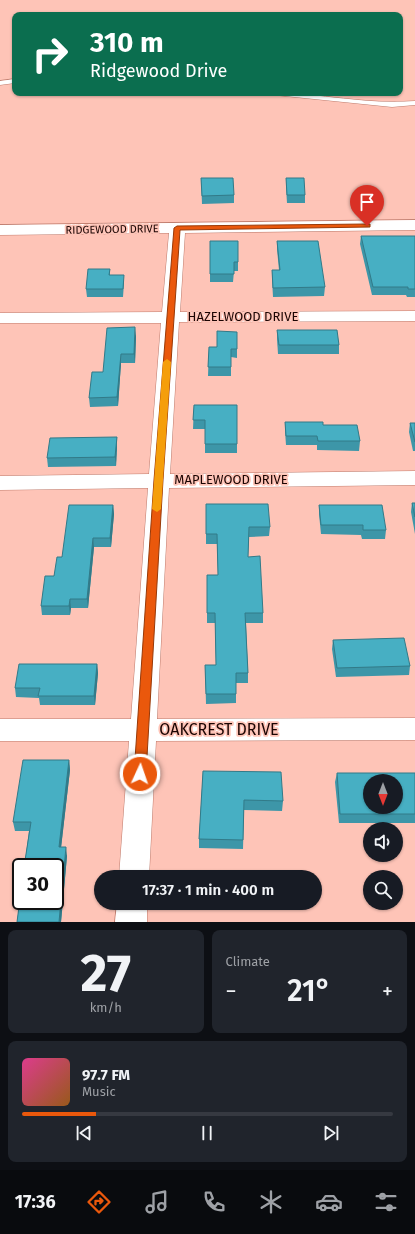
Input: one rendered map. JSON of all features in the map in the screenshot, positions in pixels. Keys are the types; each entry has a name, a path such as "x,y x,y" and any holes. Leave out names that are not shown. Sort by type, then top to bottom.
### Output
{"street":[{"name":"RIDGEWOOD DRIVE","path":"0,230 415,225"},
{"path":"134,870 142,729 177,228"},
{"name":"HAZELWOOD DRIVE","path":"0,318 415,316"},
{"name":"MAPLEWOOD DRIVE","path":"0,482 415,478"},
{"name":"OAKCREST DRIVE","path":"0,730 415,729"},
{"path":"131,922 132,910"}],"lane":[{"path":"0,83 12,81"},
{"path":"304,96 392,105 415,103"}],"building":[{"path":"201,178 233,178 234,195 202,196"},
{"path":"286,178 304,178 305,195 287,195"},
{"path":"361,236 415,236 415,289 408,289 408,287 373,287"},
{"path":"210,241 238,241 238,262 234,262 234,274 210,274"},
{"path":"277,241 318,241 325,287 273,288 272,270 280,270"},
{"path":"88,269 110,269 109,275 124,275 123,289 86,289"},
{"path":"135,327 134,354 121,354 117,397 89,398 92,372 103,372 107,328"},
{"path":"277,330 337,330 339,345 279,345"},
{"path":"217,331 237,332 237,349 231,349 231,367 208,367 209,347 217,347"},
{"path":"194,405 237,405 237,444 205,444 205,420 193,420"},
{"path":"285,422 323,422 323,425 357,425 360,441 318,441 317,436 286,436"},
{"path":"410,423 415,423 415,442"},
{"path":"117,437 115,457 47,458 50,438"},
{"path":"412,503 415,503 415,517"},
{"path":"206,504 268,504 270,527 249,527 248,557 260,556 263,613 245,613 248,673 236,673 236,694 206,694 205,665 216,665 215,613 207,613 207,575 218,575 217,534 206,534"},
{"path":"69,505 113,505 110,538 93,538 87,599 70,599 69,606 41,606 45,576 54,576 57,557 62,557"},
{"path":"319,505 382,505 386,530 363,530 363,525 321,525"},
{"path":"404,638 410,666 337,668 333,640"},
{"path":"19,664 97,664 94,696 38,696 40,688 15,688"},
{"path":"23,760 69,760 59,847 66,847 64,868 64,858 25,858 31,822 13,822"},
{"path":"203,771 281,772 283,801 244,800 243,840 199,839"},
{"path":"337,773 415,773 415,814 403,814 403,774 363,774 363,814 340,814"},
{"path":"19,910 60,910 59,922 17,922"}],"slow traffic":[{"path":"157,509 167,362"}],"route":[{"path":"140,774 177,228 367,226"}]}
